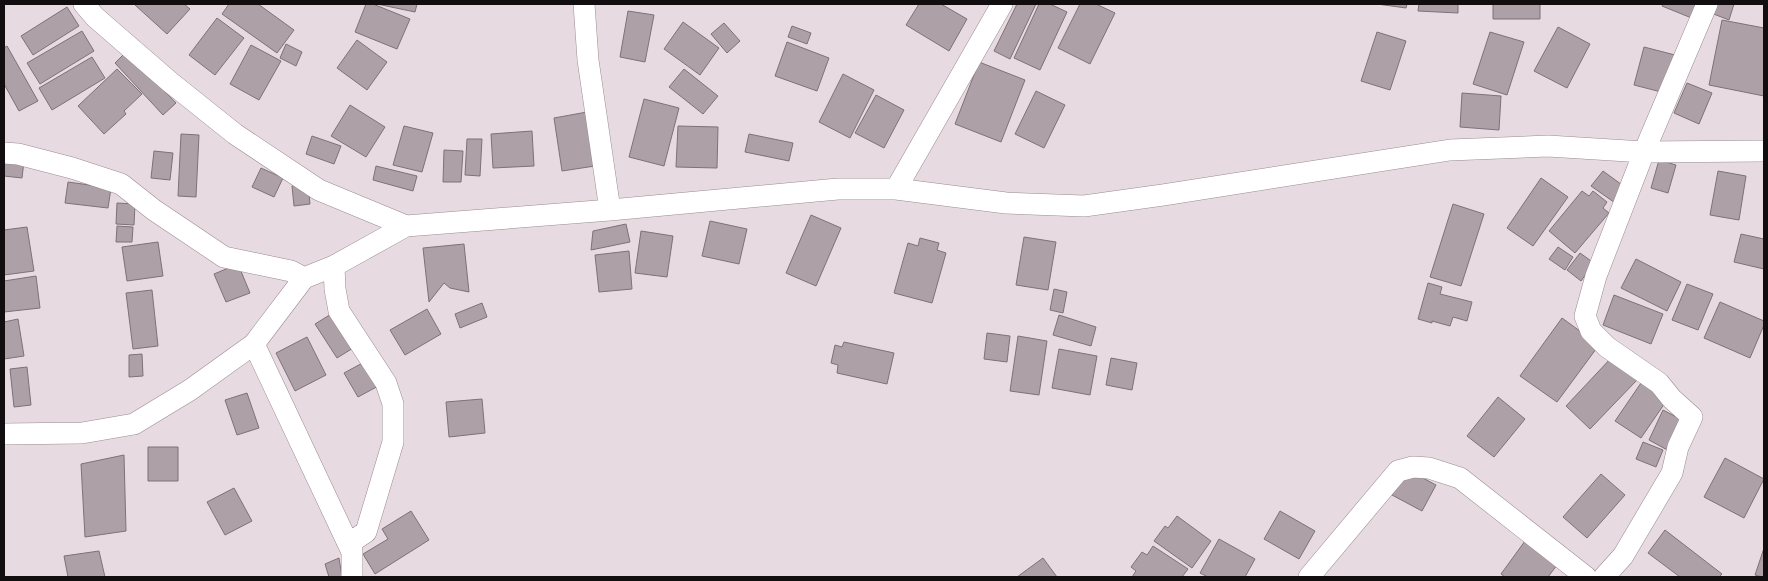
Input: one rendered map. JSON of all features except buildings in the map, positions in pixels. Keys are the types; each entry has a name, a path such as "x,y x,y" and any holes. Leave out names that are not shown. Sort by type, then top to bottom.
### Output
{"street":[{"path":"584,4 588,60 610,210"},
{"path":"896,189 1002,4"},
{"path":"1604,577 1624,556 1672,473 1678,447 1692,417 1672,399 1659,383 1607,347 1591,331 1585,316 1596,276 1644,152 1707,4"},
{"path":"94,8 170,82 250,144 319,190 406,226"},
{"path":"4,434 82,433 134,424 190,390 254,344 304,278 334,266 406,226 838,189 896,189 1006,203 1084,206 1450,150 1548,146 1644,152 1764,150"},
{"path":"4,154 18,154 72,168 121,184 154,210 224,257 291,271 304,278"},
{"path":"334,266 335,289 339,311 386,382 393,404 393,442 384,474 366,532 351,542 352,577"},
{"path":"254,344 352,552"},
{"path":"1309,577 1398,470 1413,467 1429,468 1460,478 1586,577"}]}
